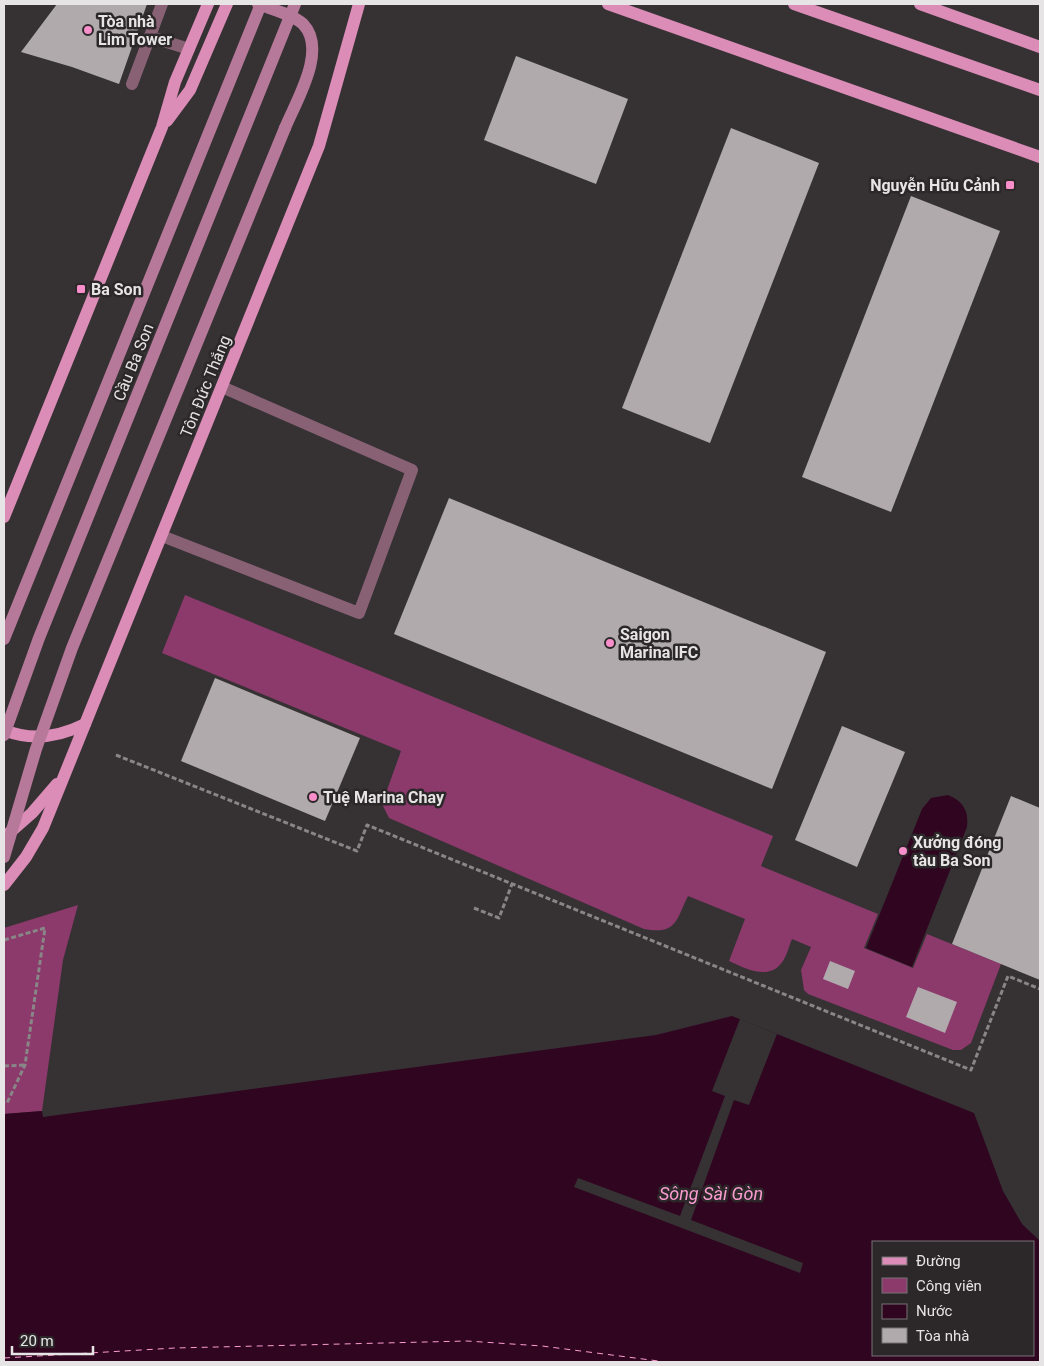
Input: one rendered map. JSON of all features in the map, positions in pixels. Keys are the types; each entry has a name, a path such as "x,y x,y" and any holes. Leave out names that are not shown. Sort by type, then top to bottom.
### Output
{"main road":[{"path":"4,517 162,127 176,82 208,4"},
{"path":"4,857 36,750 72,648 311,63 312,38 303,24 259,4"},
{"name":"Cầu Ba Son","path":"4,639 259,4"},
{"name":"Cầu Ba Son","path":"4,735 39,638 295,4"},
{"name":"Tôn Đức Thắng","path":"4,885 26,857 43,828 162,536 319,146 360,4"},
{"path":"608,4 1040,157"},
{"path":"794,4 1040,90"},
{"path":"810,4 821,13"},
{"path":"920,4 1040,47"},
{"path":"162,127 190,90 226,6"},
{"path":"4,730 32,736 54,736 70,732 86,724"},
{"name":"Tôn Đức Thắng","path":"4,839 32,813 65,775"}],"street":[{"path":"132,84 162,4"},
{"path":"151,37 189,49"},
{"path":"162,536 359,612 412,470 222,387"}],"path":[{"path":"116,755 357,851 367,825 972,1070 1008,976 1040,989"},
{"path":"474,908 499,918 512,884"},
{"path":"4,940 45,928 25,1065 7,1103 4,1103"},
{"path":"4,1066 25,1065"}],"green space":[{"path":"185,595 773,836 761,866 878,914 864,948 913,968 927,934 1001,964 971,1043 961,1050 953,1050 808,994 804,990 801,970 811,947 792,939 783,961 771,971 757,972 729,961 745,919 688,896 678,919 669,928 663,930 644,929 389,818 382,804 401,751 162,653"},
{"path":"78,905 63,960 42,1111 4,1114 4,928"}],"water":[{"path":"948,795 958,800 964,807 967,816 967,827 912,967 866,948 922,809 931,798"},
{"name":"Sông Sài Gòn","path":"732,1016 974,1113 1003,1191 1022,1224 1040,1241 1040,1362 4,1362 4,1114 42,1111 43,1117 656,1035"}],"pier":[{"path":"740,1019 777,1034 749,1105 734,1100 691,1220 803,1263 800,1273 574,1187 578,1178 680,1216 725,1096 712,1091"}],"building":[{"name":"Tòa nhà Lim Tower","path":"57,4 147,4 119,84 72,67 21,52"},
{"path":"516,56 628,99 596,184 484,140"},
{"path":"731,128 819,163 710,443 622,408"},
{"path":"911,196 1000,231 891,512 802,477"},
{"name":"Saigon Marina IFC","path":"449,498 826,652 772,789 394,634"},
{"path":"215,678 360,738 325,821 181,761"},
{"path":"842,726 905,752 857,867 795,840"},
{"path":"1011,796 1040,808 1040,980 952,944"},
{"path":"830,961 855,971 848,989 823,979"},
{"path":"918,987 957,1002 945,1033 906,1017"}],"ferry route":[{"path":"4,1358 175,1348 467,1341 542,1346 666,1362"}],"place":[{"name":"Tòa nhà Lim Tower","path":"88,30"},
{"name":"Nguyễn Hữu Cảnh","path":"1010,185"},
{"name":"Ba Son","path":"81,289"},
{"name":"Saigon Marina IFC","path":"610,643"},
{"name":"Tuệ Marina Chay","path":"313,797"},
{"name":"Xưởng đóng tàu Ba Son","path":"903,851"}]}
